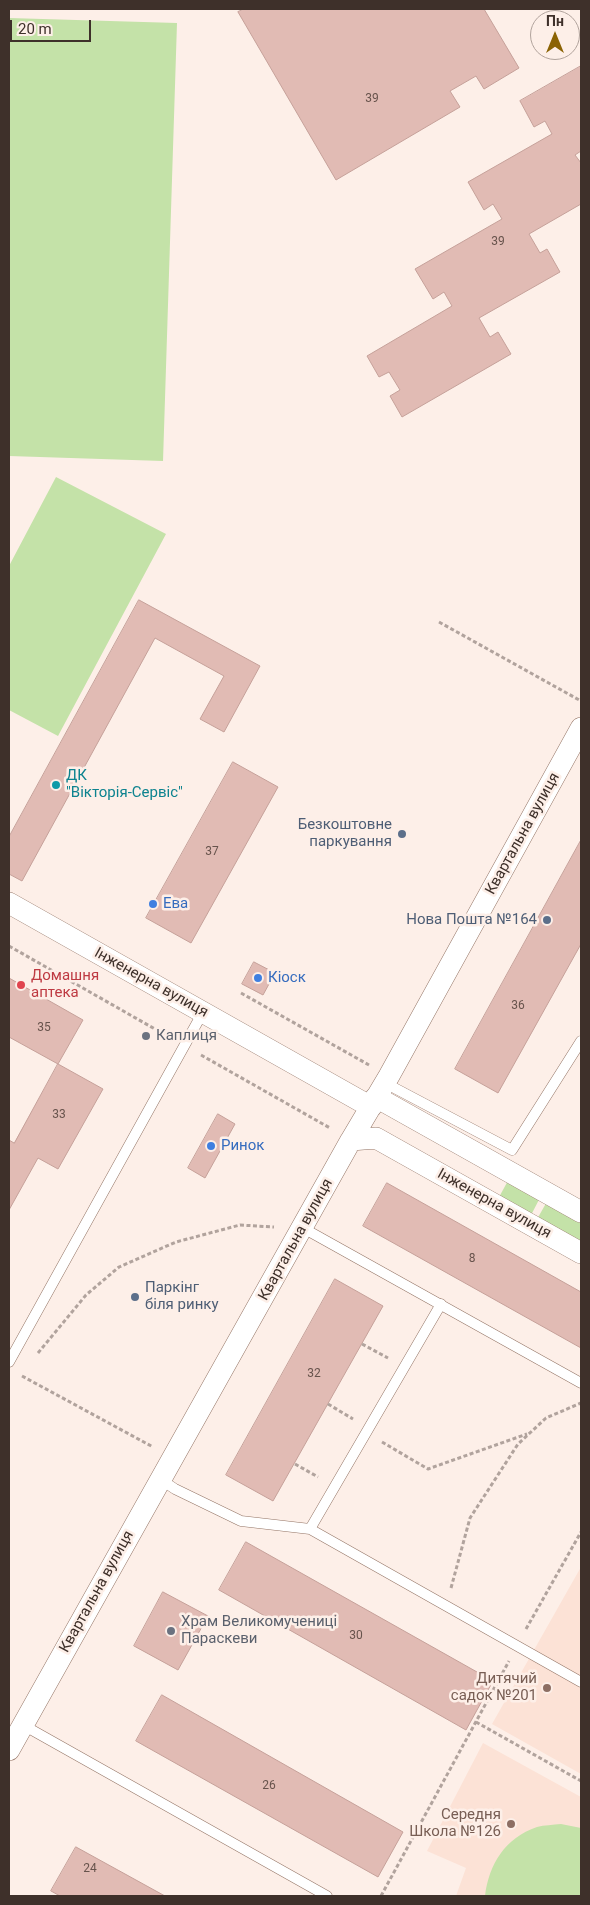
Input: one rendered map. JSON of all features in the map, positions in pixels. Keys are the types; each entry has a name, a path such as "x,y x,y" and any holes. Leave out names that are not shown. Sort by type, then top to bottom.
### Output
{"street":[{"name":"Квартальна вулиця","path":"9,1750 172,1457 380,1091 581,728"},
{"name":"Інженерна вулиця","path":"9,903 203,1012 380,1091 581,1212"},
{"name":"Інженерна вулиця","path":"351,1140 376,1138 581,1253"}],"lane":[{"path":"9,1362 203,1012"},
{"name":"Інженерна вулиця","path":"380,1091 512,1150 581,1042"},
{"path":"303,1228 581,1383"},
{"path":"310,1529 441,1304"},
{"path":"160,1480 242,1521 310,1529 581,1682"},
{"path":"23,1725 327,1896"}],"path":[{"path":"440,622 581,701"},
{"path":"241,993 380,1091"},
{"path":"32,1360 86,1295 119,1267 176,1242 240,1225 303,1228"},
{"path":"362,1344 404,1367"},
{"path":"20,1374 172,1457"},
{"path":"448,1606 454,1573 470,1518 518,1444 546,1418 581,1403"},
{"path":"328,1404 428,1469 530,1433"},
{"path":"294,1464 335,1487"},
{"path":"381,1896 581,1532"},
{"path":"476,1722 581,1781"}],"shaded area":[{"name":"Дитячий садок №201","path":"581,1567 581,1774 492,1724"},
{"name":"Середня Школа №126","path":"483,1743 581,1797 581,1896 456,1896 466,1868 427,1851"}],"green space":[{"path":"9,18 177,23 163,461 9,456"},
{"path":"56,477 166,534 58,736 9,710 9,566"},
{"path":"510,1177 542,1194 530,1217 498,1199"},
{"path":"549,1198 581,1216 581,1246 536,1221"},
{"path":"561,1824 581,1828 581,1896 485,1896 490,1873 500,1854 508,1845 516,1838 537,1827"}],"building":[{"path":"244,9 484,9 519,68 484,89 476,76 450,91 460,107 336,180 238,12"},
{"path":"581,66 581,151 575,155 581,163 581,204 529,234 540,253 547,249 560,272 479,318 490,337 498,332 511,354 402,417 390,396 400,390 389,372 379,377 367,356 452,306 444,292 433,299 415,269 502,219 493,204 484,210 468,182 552,134 545,121 534,127 520,101"},
{"name":"ДК \"Вікторія-Сервіс\"","path":"139,600 260,666 224,732 200,719 224,676 155,638 22,881 9,874 9,837"},
{"path":"233,762 278,787 191,943 146,918"},
{"path":"581,840 581,944 498,1093 455,1069"},
{"name":"Кіоск","path":"254,962 275,973 263,995 242,984"},
{"path":"9,978 83,1020 58,1064 9,1037"},
{"path":"58,1064 103,1089 58,1169 38,1158 9,1210 9,1140 14,1143"},
{"name":"Ринок","path":"218,1114 235,1124 205,1178 188,1168"},
{"path":"387,1183 581,1292 581,1348 363,1226"},
{"path":"335,1279 383,1306 273,1501 226,1475"},
{"path":"246,1542 493,1681 466,1730 219,1590"},
{"name":"Храм Великомучениці Параскеви","path":"163,1592 208,1616 178,1670 134,1646"},
{"path":"162,1695 403,1832 378,1877 136,1741"},
{"path":"76,1847 165,1896 60,1896 51,1891"}],"place":[{"name":"ДК \"Вікторія-Сервіс\"","path":"56,785"},
{"name":"Безкоштовне паркування","path":"402,834"},
{"name":"Ева","path":"153,904"},
{"name":"Нова Пошта №164","path":"547,920"},
{"name":"Кіоск","path":"258,978"},
{"name":"Домашня аптека","path":"21,985"},
{"name":"Каплиця","path":"146,1036"},
{"name":"Ринок","path":"211,1146"},
{"name":"Паркінг біля ринку","path":"135,1297"},
{"name":"Храм Великомучениці Параскеви","path":"171,1631"},
{"name":"Дитячий садок №201","path":"547,1688"},
{"name":"Середня Школа №126","path":"511,1824"}]}
